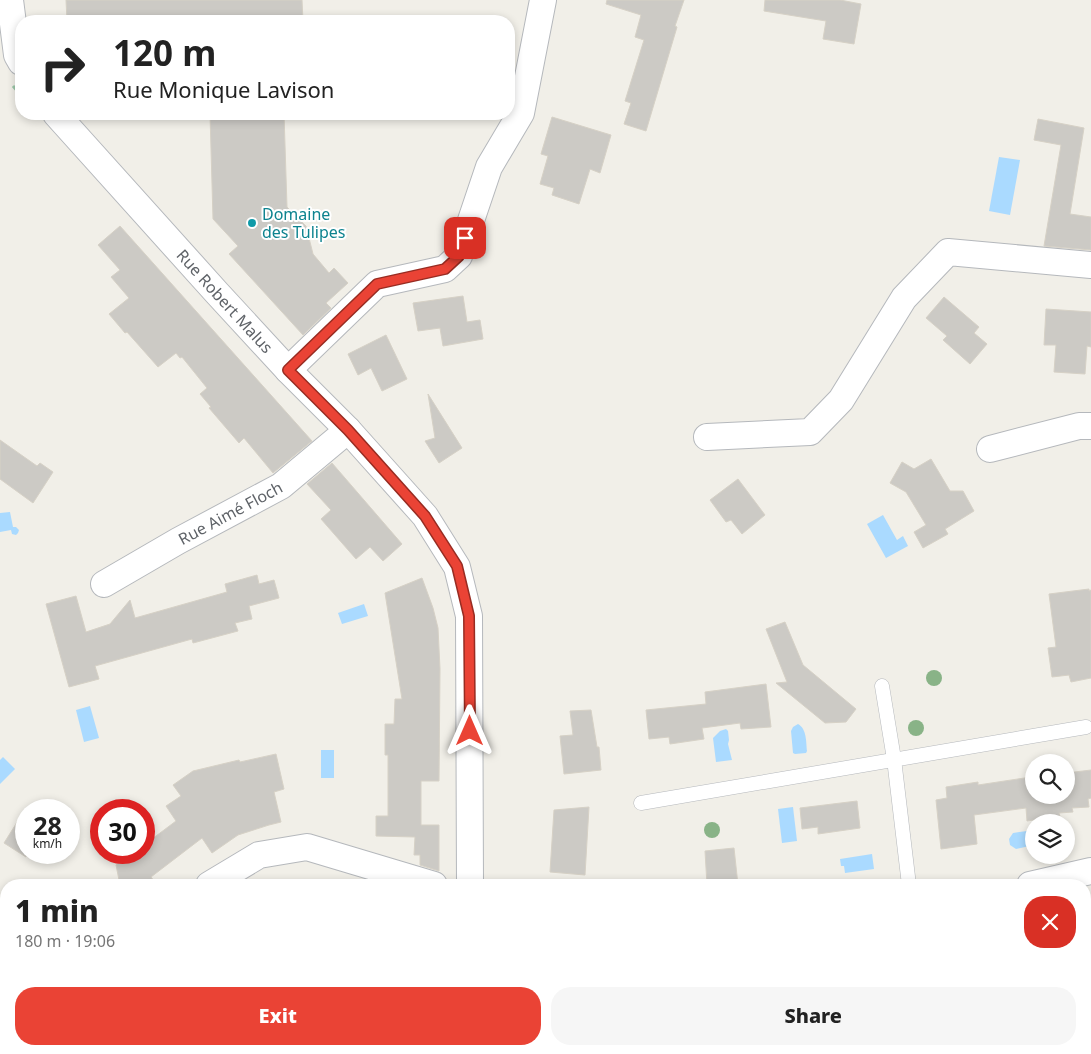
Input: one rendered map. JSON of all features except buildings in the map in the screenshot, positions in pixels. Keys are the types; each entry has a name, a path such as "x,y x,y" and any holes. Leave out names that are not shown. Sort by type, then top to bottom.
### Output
{"street":[{"path":"10,0 15,34"},
{"path":"288,370 377,284 445,269 459,256 489,167 521,113 543,0"},
{"name":"Rue Robert Malus","path":"61,120 217,293 288,370 348,430 425,516 457,566 469,616 470,879"},
{"path":"707,437 810,432 841,400 904,298 948,252 1091,265"},
{"path":"990,449 1079,426 1091,426"},
{"name":"Rue Aimé Floch","path":"104,584 178,541 281,486 348,430"},
{"path":"219,879 260,855 307,847 414,879"},
{"path":"1054,879 1091,870"}],"lane":[{"path":"882,686 894,759 908,879"},
{"path":"640,803 1086,727"}],"water":[{"path":"999,157 1020,160 1010,215 989,211"},
{"path":"10,512 13,527 19,530 16,535 12,534 11,530 0,532 0,513"},
{"path":"883,515 897,540 903,536 908,546 886,558 867,524"},
{"path":"364,604 368,616 342,624 338,613"},
{"path":"90,706 99,738 84,742 76,710"},
{"path":"798,724 805,732 807,751 806,753 795,754 793,753 791,731"},
{"path":"726,729 728,731 728,744 732,760 716,762 713,738 720,731"},
{"path":"321,750 334,750 334,778 321,778"},
{"path":"3,757 15,769 0,784 0,760"},
{"path":"793,807 797,841 782,843 778,809"},
{"path":"1025,831 1025,847 1016,849 1010,845 1009,839 1013,833"},
{"path":"872,854 874,869 845,873 844,866 841,866 840,859"}],"place":[{"name":"Domaine des Tulipes","path":"252,223"}],"route":[{"path":"465,238 459,256 445,269 377,284 288,370 348,430 425,516 457,566 469,616 470,731"}]}
